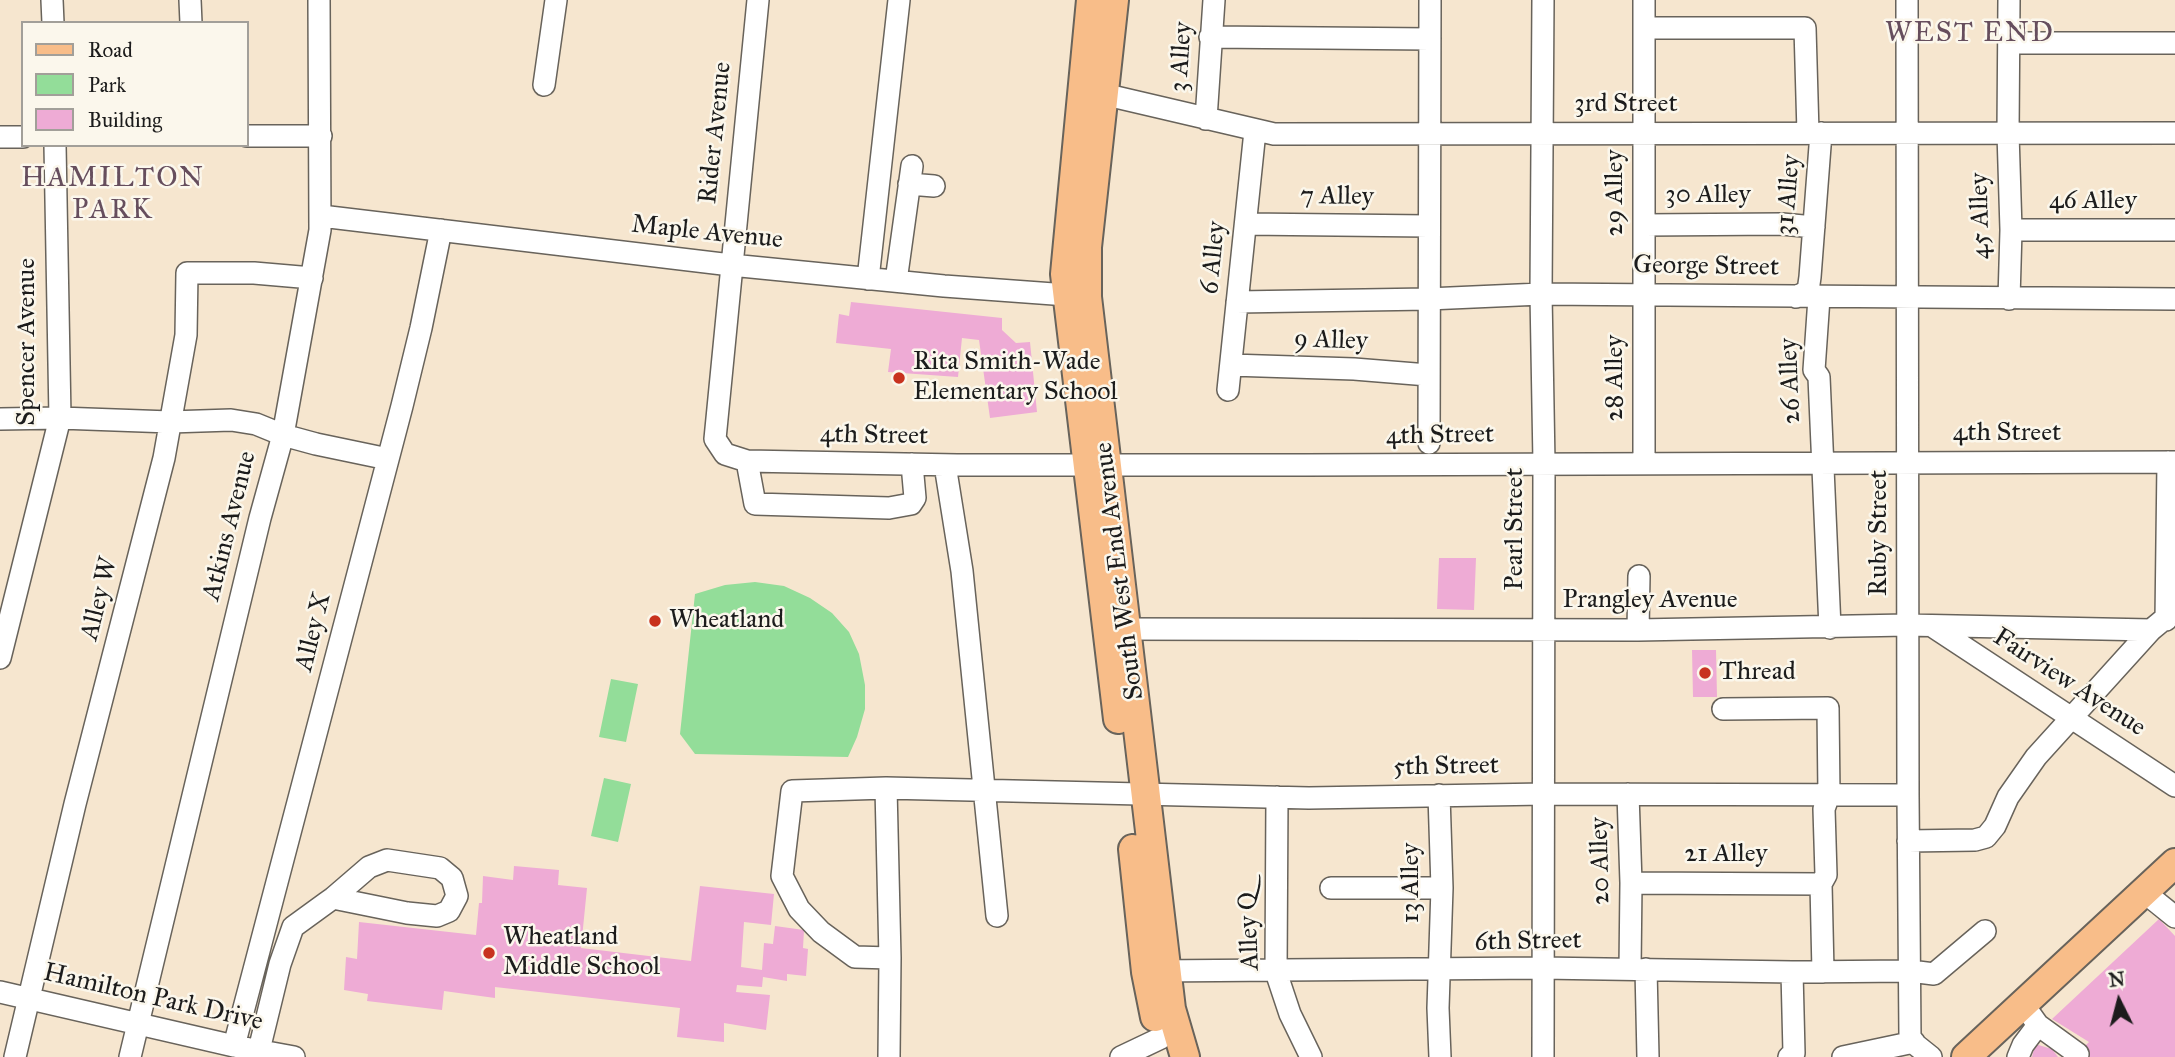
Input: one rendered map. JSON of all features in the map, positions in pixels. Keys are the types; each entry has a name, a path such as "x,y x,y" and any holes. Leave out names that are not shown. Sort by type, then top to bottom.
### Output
{"main road":[{"name":"South West End Avenue","path":"1091,0 1093,92"},
{"name":"South West End Avenue","path":"1114,0 1093,92 1066,247 1077,296 1163,1048"},
{"path":"1966,1057 2030,1015 2144,892 2175,863"},
{"name":"South West End Avenue","path":"1156,971 1185,1057"}],"street":[{"path":"52,0 52,21"},
{"path":"190,0 191,21"},
{"name":"Atkins Avenue","path":"130,1057 260,518 283,435 312,278 321,216 319,0"},
{"path":"544,85 556,0"},
{"name":"Rider Avenue","path":"715,439 758,0"},
{"path":"868,279 899,0"},
{"name":"3 Alley","path":"1206,119 1214,0"},
{"path":"1429,443 1430,0"},
{"name":"Pearl Street","path":"1543,0 1543,1057"},
{"name":"29 Alley","path":"1643,0 1644,294"},
{"name":"Ruby Street","path":"1907,0 1908,841 1910,1037 1914,1042"},
{"name":"45 Alley","path":"2008,0 2011,230 2009,299"},
{"name":"31 Alley","path":"1644,28 1805,27 1814,133 1814,227 1808,291 1796,297"},
{"path":"1210,37 1430,39"},
{"path":"2009,43 2175,43"},
{"name":"3rd Street","path":"1093,92 1274,134 2175,133"},
{"name":"6 Alley","path":"1228,390 1255,131"},
{"path":"248,136 321,136"},
{"path":"0,137 21,137"},
{"name":"Spencer Avenue","path":"0,659 61,418 55,147"},
{"path":"897,282 911,175 934,186"},
{"name":"Maple Avenue","path":"321,216 731,265 897,282 1077,296"},
{"name":"7 Alley","path":"1246,224 1428,226"},
{"name":"30 Alley","path":"1644,225 1782,224 1814,227"},
{"name":"Alley X","path":"234,1046 388,459 421,328 441,230"},
{"name":"46 Alley","path":"2011,230 2175,230"},
{"name":"Alley W","path":"15,1057 75,804 164,458 186,335 187,273 254,273 312,278"},
{"name":"George Street","path":"1237,302 1644,294 1819,298 2175,299"},
{"name":"28 Alley","path":"1644,294 1644,462"},
{"name":"26 Alley","path":"1819,298 1814,370 1819,377 1830,628"},
{"name":"9 Alley","path":"1231,365 1354,369 1428,375"},
{"path":"0,419 170,422 231,420 256,424 316,444 388,459"},
{"name":"4th Street","path":"715,439 725,454 747,461 945,465 2172,462"},
{"path":"747,461 755,504 889,508 911,504 915,498 912,464"},
{"path":"1908,841 1975,840 1986,837 1995,826 2008,797 2036,757 2164,620 2172,462"},
{"path":"945,465 962,571 997,916"},
{"path":"1638,630 1639,576"},
{"name":"Prangley Avenue","path":"1117,629 1638,630 2164,620"},
{"name":"Fairview Avenue","path":"1932,626 2072,718 2173,780"},
{"path":"1723,709 1828,708 1829,795 1824,808 1826,874 1821,884 1823,972"},
{"path":"886,788 890,958 889,1057"},
{"name":"5th Street","path":"890,958 855,957 821,932 799,909 782,876 792,791 886,788 1277,797 1908,794"},
{"name":"20 Alley","path":"1628,794 1631,883 1648,1057"},
{"name":"13 Alley","path":"1439,795 1442,888 1440,1057"},
{"name":"Alley Q","path":"1277,797 1276,972 1290,1014 1311,1057"},
{"path":"259,1051 280,964 293,927 369,867 387,860 440,868 452,878 457,895 449,911 437,916 407,914 333,898"},
{"name":"21 Alley","path":"1631,883 1821,884"},
{"path":"1331,888 1442,888"},
{"path":"2144,892 2175,917"},
{"name":"6th Street","path":"1156,971 1439,971 1542,968 1910,971 1934,974 1986,931"},
{"path":"1791,1057 1794,1053 1792,972"},
{"name":"Hamilton Park Drive","path":"0,992 234,1046 294,1057"},
{"path":"2018,1057 2030,1015 2078,1054"},
{"path":"1843,1057 1914,1042 1931,1057"},
{"path":"1121,1057 1163,1048"}],"green space":[{"path":"755,582 784,586 810,598 832,613 849,632 859,654 865,685 865,709 848,757 695,754 680,734 695,594 725,585"},
{"path":"611,679 638,684 626,742 599,737"},
{"path":"604,778 631,784 618,842 591,836"}],"building":[{"path":"851,302 1002,318 1002,330 1016,343 1030,342 1037,412 990,418 979,340 962,338 958,377 888,372 891,349 836,343 839,314 849,316"},
{"path":"1439,558 1476,558 1474,610 1437,609"},
{"name":"Thread","path":"1692,650 1716,650 1717,697 1693,697"},
{"name":"Wheatland Middle School","path":"514,866 559,870 558,885 587,888 581,948 691,961 700,886 774,894 771,925 744,922 741,967 762,970 764,943 773,944 775,926 804,930 803,948 808,949 806,976 787,974 787,981 763,977 762,987 737,985 736,992 770,995 766,1030 724,1023 724,1042 677,1037 680,1008 495,987 495,998 444,991 442,1010 367,1001 368,994 344,990 346,957 357,959 359,922 476,935 479,903 482,903 483,876 513,880"},
{"path":"2159,919 2175,936 2175,1057 2074,1057 2089,1042 2052,1019"},
{"path":"2035,1044 2052,1049 2058,1057 2032,1057"}],"place":[{"name":"Rita Smith-Wade Elementary School","path":"899,378"},
{"name":"Wheatland","path":"655,621"},
{"name":"Thread","path":"1705,673"},
{"name":"Wheatland Middle School","path":"489,953"}],"district":[{"name":"WEST END","path":"1970,34"},
{"name":"HAMILTON PARK","path":"113,195"}]}
